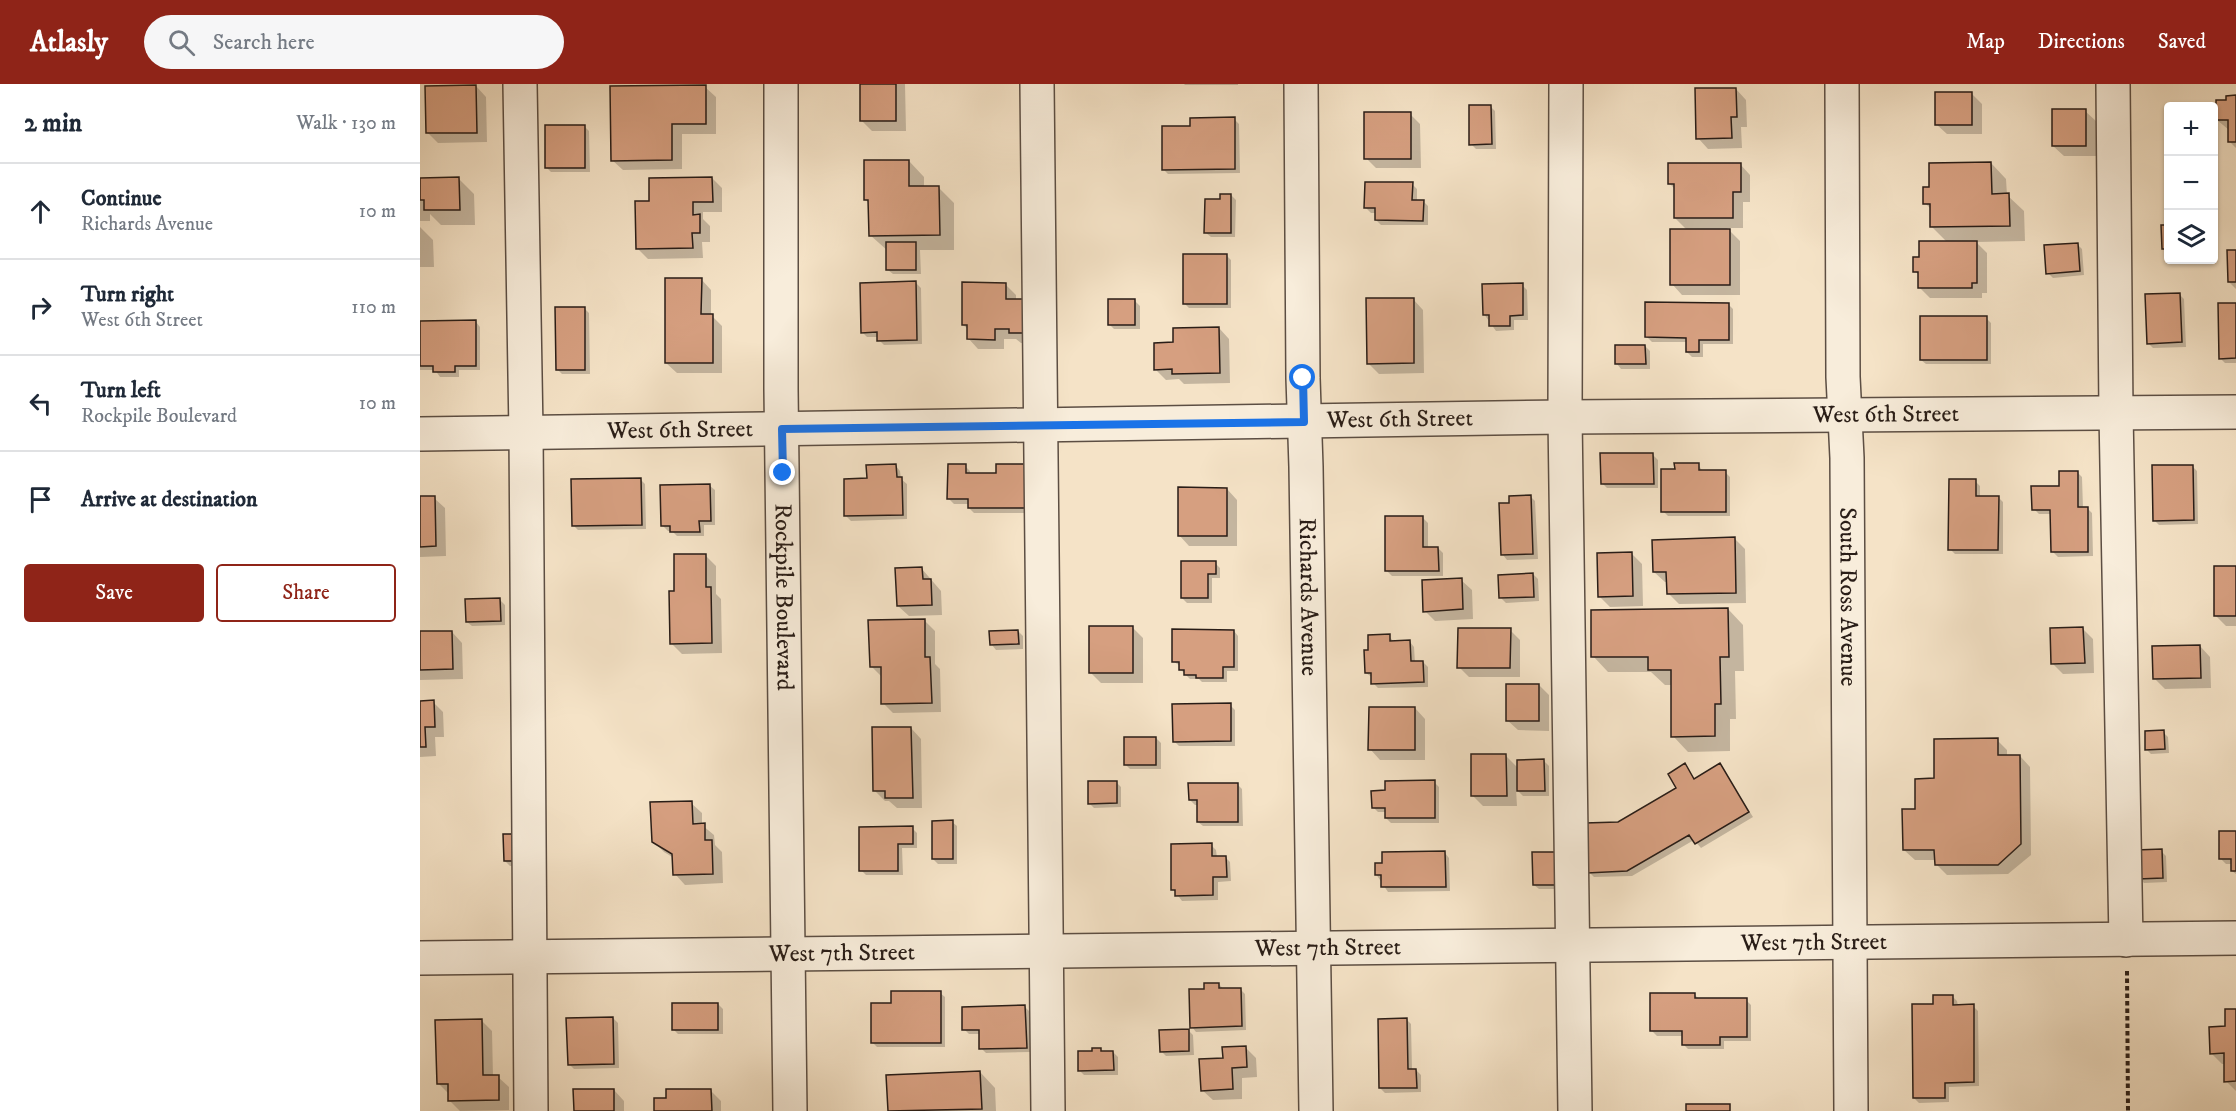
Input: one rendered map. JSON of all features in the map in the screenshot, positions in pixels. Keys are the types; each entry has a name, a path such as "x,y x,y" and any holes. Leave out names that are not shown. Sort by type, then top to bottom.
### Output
{"street":[{"path":"520,84 526,432 531,1111"},
{"name":"Rockpile Boulevard","path":"781,84 782,429 790,1111"},
{"path":"1037,84 1048,1111"},
{"name":"Richards Avenue","path":"1301,84 1304,422 1316,1111"},
{"path":"1566,84 1565,417 1575,1111"},
{"name":"South Ross Avenue","path":"1842,84 1851,1111"},
{"path":"2113,84 2116,413 2126,940"},
{"name":"West 6th Street","path":"420,434 1565,417 2236,412"},
{"name":"West 7th Street","path":"420,958 789,952 2236,938"}],"path":[{"path":"2126,940 2128,1111"}],"building":[{"path":"860,84 896,84 896,121 860,121"},
{"path":"476,85 477,133 426,133 425,86"},
{"path":"706,85 706,124 672,124 672,160 611,161 610,86"},
{"path":"1695,88 1736,88 1737,117 1731,117 1732,138 1696,139"},
{"path":"1935,92 1972,92 1972,125 1935,125"},
{"path":"2236,95 2236,142 2228,142 2228,120 2218,120 2216,100 2226,100 2226,96"},
{"path":"1469,105 1491,105 1492,144 1469,145"},
{"path":"2052,109 2086,109 2086,146 2052,146"},
{"path":"1364,112 1411,112 1411,159 1364,159"},
{"path":"1235,117 1235,169 1162,170 1162,126 1190,126 1190,118"},
{"path":"545,125 585,125 585,168 545,168"},
{"path":"864,160 909,160 909,186 939,186 940,235 869,236 868,200 864,200"},
{"path":"1991,162 1992,194 2009,193 2010,226 1930,227 1930,204 1923,204 1923,187 1929,187 1929,163"},
{"path":"1668,163 1741,163 1741,192 1733,192 1733,218 1674,218 1674,184 1668,184"},
{"path":"459,177 460,210 424,210 424,200 420,200 420,178"},
{"path":"712,177 713,202 693,202 693,215 700,214 700,233 692,233 693,248 636,249 635,201 649,201 649,178"},
{"path":"1365,182 1413,182 1412,200 1424,200 1423,221 1375,220 1375,208 1364,208"},
{"path":"1220,194 1231,194 1231,233 1204,233 1205,199 1220,199"},
{"path":"2161,225 2164,225 2164,249 2162,249"},
{"path":"1670,229 1730,229 1730,285 1670,285"},
{"path":"1919,241 1977,241 1977,283 1972,283 1972,288 1918,288 1918,272 1913,272 1913,257 1919,257"},
{"path":"886,242 916,242 916,270 886,270"},
{"path":"2078,243 2080,271 2046,274 2044,245"},
{"path":"2227,250 2236,250 2236,282 2228,282"},
{"path":"1183,254 1227,254 1227,304 1183,304"},
{"path":"665,278 702,278 701,314 713,314 713,363 665,363"},
{"path":"916,281 917,340 877,341 877,332 861,333 860,283"},
{"path":"962,282 1006,283 1006,299 1035,299 1035,333 1009,333 1009,329 995,329 995,340 967,339 967,325 962,325"},
{"path":"1523,283 1523,315 1510,316 1510,326 1489,326 1489,315 1483,315 1482,284"},
{"path":"2180,293 2182,342 2147,344 2145,294"},
{"path":"1366,298 1414,298 1414,363 1367,364"},
{"path":"1108,299 1135,299 1135,325 1108,325"},
{"path":"1645,302 1729,303 1729,340 1699,340 1699,352 1686,352 1686,338 1645,337"},
{"path":"2218,303 2236,303 2236,358 2219,359"},
{"path":"555,307 585,307 585,370 556,370"},
{"path":"1920,316 1987,316 1987,360 1920,360"},
{"path":"476,320 476,366 455,366 455,372 433,372 433,366 420,366 420,321"},
{"path":"1219,327 1220,373 1172,374 1172,369 1154,370 1154,343 1173,342 1173,328"},
{"path":"1615,345 1645,345 1646,364 1615,364"},
{"path":"1600,453 1653,453 1654,484 1601,484"},
{"path":"1674,463 1699,463 1699,470 1726,470 1726,512 1661,512 1661,469 1675,469"},
{"path":"896,464 897,477 902,477 903,515 844,516 844,479 867,478 866,465"},
{"path":"948,464 966,464 966,473 996,473 996,464 1025,464 1025,508 968,508 968,499 947,499"},
{"path":"2152,465 2193,465 2194,520 2153,521"},
{"path":"2059,471 2078,471 2078,507 2088,507 2088,552 2051,552 2050,510 2032,510 2031,486 2059,486"},
{"path":"641,478 642,525 572,526 571,479"},
{"path":"1949,479 1976,479 1976,496 1999,496 1998,550 1948,550"},
{"path":"710,484 711,521 699,521 700,532 670,532 670,526 661,526 660,485"},
{"path":"1178,487 1227,488 1227,536 1178,536"},
{"path":"1531,495 1533,554 1501,555 1499,503 1509,503 1509,496"},
{"path":"420,496 435,496 436,546 420,547"},
{"path":"1385,516 1423,516 1423,547 1438,547 1439,571 1385,571"},
{"path":"1735,537 1736,593 1667,594 1666,572 1653,572 1652,540"},
{"path":"1632,552 1633,596 1598,597 1597,553"},
{"path":"674,554 706,554 706,587 711,587 712,643 670,644 669,591 674,591"},
{"path":"1181,561 1216,561 1216,574 1208,574 1208,598 1181,598"},
{"path":"2214,566 2236,566 2236,616 2214,616"},
{"path":"922,567 923,579 931,579 932,605 897,606 895,568"},
{"path":"1533,573 1534,597 1499,598 1498,575"},
{"path":"1462,578 1463,609 1423,612 1422,580"},
{"path":"500,598 501,621 466,622 465,599"},
{"path":"1728,608 1729,657 1720,657 1721,704 1715,704 1715,736 1671,737 1671,670 1648,670 1648,657 1591,657 1591,610"},
{"path":"925,619 925,657 930,657 932,703 881,704 881,667 870,667 868,620"},
{"path":"1089,626 1133,626 1133,673 1089,673"},
{"path":"2083,627 2085,663 2051,664 2050,628"},
{"path":"1458,628 1511,628 1510,668 1457,668"},
{"path":"1172,629 1234,630 1234,667 1223,667 1223,678 1196,678 1196,675 1184,675 1184,670 1179,670 1179,662 1172,662"},
{"path":"1018,630 1019,644 990,645 989,631"},
{"path":"420,631 452,631 453,669 420,670"},
{"path":"1390,634 1390,641 1410,640 1411,661 1423,661 1424,682 1371,684 1371,673 1365,673 1364,650 1368,650 1368,635"},
{"path":"2200,645 2201,678 2153,679 2152,646"},
{"path":"1506,684 1539,684 1539,721 1506,721"},
{"path":"434,700 435,727 425,727 426,747 420,747 420,701"},
{"path":"1231,703 1231,741 1173,742 1172,704"},
{"path":"1369,707 1415,707 1415,750 1368,750"},
{"path":"872,727 911,727 913,798 885,798 885,791 873,791"},
{"path":"2164,730 2165,749 2145,750 2145,731"},
{"path":"1124,737 1156,737 1156,765 1124,765"},
{"path":"1998,738 1998,755 2020,755 2021,844 1998,865 1935,865 1934,850 1903,850 1902,809 1915,809 1915,779 1934,778 1934,739"},
{"path":"1471,754 1506,754 1507,796 1471,796"},
{"path":"1544,759 1545,791 1517,791 1517,760"},
{"path":"1685,763 1694,779 1720,763 1749,812 1695,844 1689,835 1627,871 1587,873 1585,823 1618,822 1676,788 1668,774"},
{"path":"1435,780 1435,818 1385,818 1385,808 1372,808 1371,791 1385,790 1385,781"},
{"path":"1088,781 1117,781 1117,803 1088,804"},
{"path":"1188,783 1238,783 1238,822 1197,822 1197,800 1189,800"},
{"path":"692,801 693,824 705,823 705,840 712,840 713,874 673,875 672,854 652,842 650,802"},
{"path":"953,820 953,859 932,859 932,821"},
{"path":"913,826 913,844 898,844 898,871 859,871 859,827"},
{"path":"2219,831 2236,831 2236,871 2231,871 2231,859 2219,859"},
{"path":"503,834 520,834 521,861 504,861"},
{"path":"1212,843 1212,856 1226,856 1227,877 1213,877 1213,895 1175,896 1175,890 1171,890 1171,844"},
{"path":"2162,849 2163,878 2138,879 2136,850"},
{"path":"1445,851 1446,887 1381,887 1381,875 1375,875 1375,863 1382,863 1382,852"},
{"path":"1532,852 1555,852 1555,885 1533,885"},
{"path":"1204,983 1219,983 1219,988 1241,988 1242,1026 1190,1028 1189,989 1204,989"},
{"path":"891,991 941,991 941,1043 871,1043 871,1003 891,1003"},
{"path":"1650,993 1695,993 1695,998 1747,998 1747,1037 1720,1037 1720,1045 1682,1045 1682,1031 1650,1031"},
{"path":"1933,995 1953,995 1953,1005 1974,1004 1974,1082 1945,1083 1945,1098 1913,1098 1912,1004 1933,1004"},
{"path":"672,1003 718,1003 718,1030 672,1030"},
{"path":"1025,1005 1027,1048 979,1049 979,1030 962,1030 962,1007"},
{"path":"2225,1009 2236,1009 2236,1081 2224,1082 2224,1053 2210,1054 2209,1027 2225,1026"},
{"path":"613,1017 614,1064 568,1065 566,1018"},
{"path":"1407,1018 1408,1069 1416,1069 1417,1088 1379,1088 1378,1019"},
{"path":"482,1019 483,1075 499,1075 499,1100 448,1101 448,1084 437,1084 435,1020"},
{"path":"1189,1029 1189,1051 1160,1052 1159,1030"},
{"path":"1246,1046 1247,1067 1232,1068 1233,1089 1201,1091 1199,1059 1223,1058 1222,1047"},
{"path":"1092,1048 1113,1051 1114,1070 1078,1071 1078,1051 1092,1051"},
{"path":"980,1071 982,1109 888,1111 886,1075"},
{"path":"573,1089 614,1089 614,1111 574,1111"},
{"path":"666,1089 711,1089 712,1111 654,1111 654,1098 666,1098"},
{"path":"1686,1104 1730,1104 1730,1111 1686,1111"}],"route":[{"path":"783,473 782,429 1304,422 1303,378"}]}
